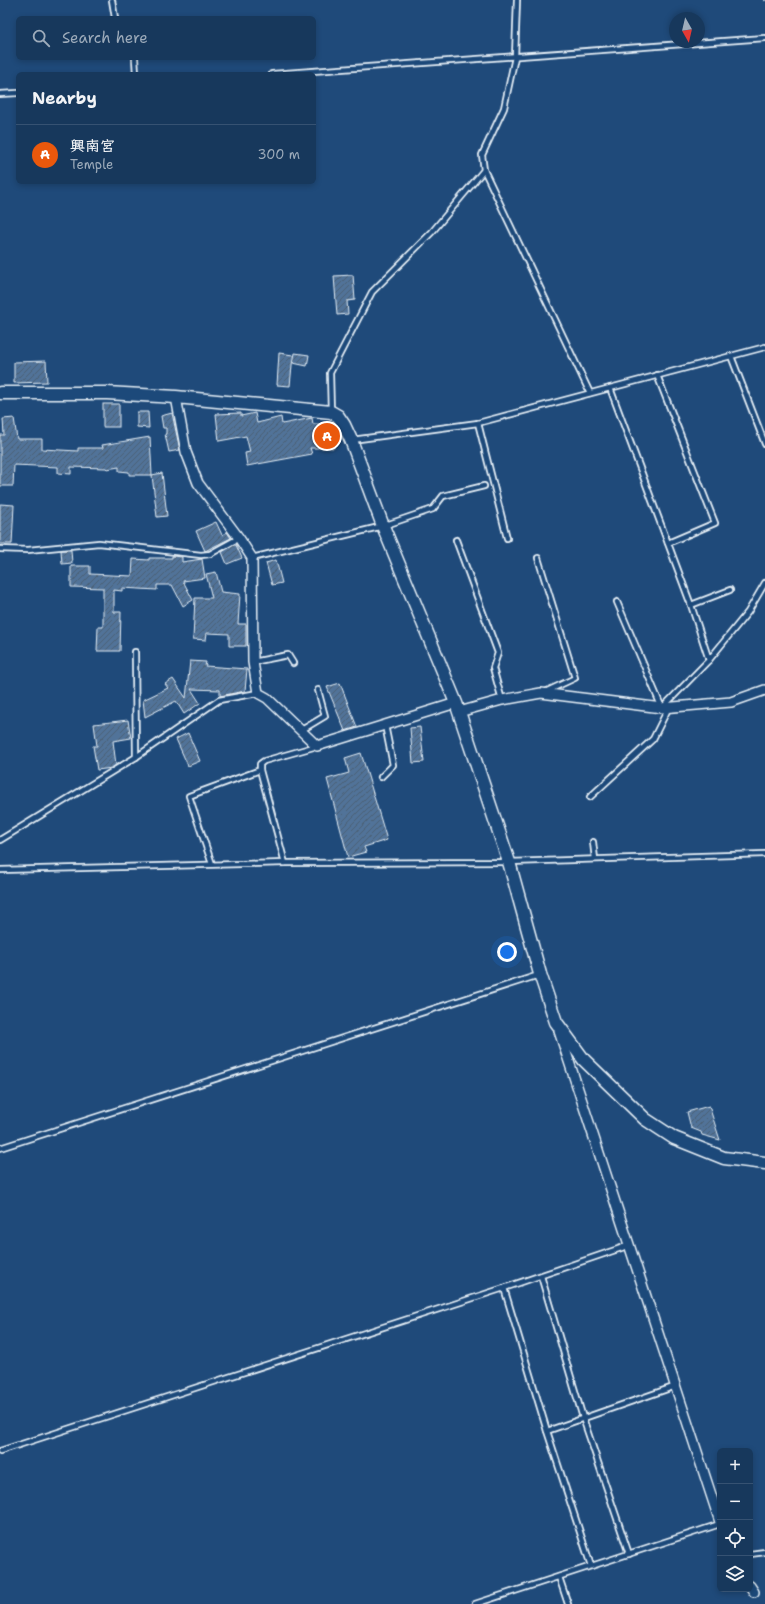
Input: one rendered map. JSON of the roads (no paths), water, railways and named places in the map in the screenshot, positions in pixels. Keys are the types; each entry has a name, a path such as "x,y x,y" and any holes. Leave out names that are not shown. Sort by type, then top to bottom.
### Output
{"street":[{"path":"0,393 99,393 176,397 331,412 338,416 344,424 383,526 458,708 510,862 540,974 719,1520"},
{"path":"176,397 186,452 198,483 252,558 253,662 258,693 267,698 317,746 385,725 458,708 541,693 665,708 731,702 765,690"},
{"path":"556,1022 584,1060 645,1119 674,1138 724,1158 765,1163"}],"lane":[{"path":"112,0 115,16"},
{"path":"517,0 515,57 504,108 482,154 484,170 590,393"},
{"path":"301,72 765,38"},
{"path":"135,60 136,72"},
{"path":"0,94 16,93"},
{"path":"331,412 330,373 372,292 432,232 484,170"},
{"path":"351,440 478,423 765,347"},
{"path":"731,356 765,444"},
{"path":"657,376 715,523 668,543"},
{"path":"610,388 691,605 709,660"},
{"path":"478,423 507,538"},
{"path":"252,558 383,526 433,509 443,496 484,486"},
{"path":"0,548 28,550 99,543 201,555 210,554 239,538"},
{"path":"456,540 498,653 493,668 502,700"},
{"path":"538,558 575,678 541,693"},
{"path":"590,797 653,739 665,708 709,660 748,612 765,583"},
{"path":"691,605 730,590"},
{"path":"617,602 665,708"},
{"path":"135,652 136,757"},
{"path":"253,662 288,655 293,663"},
{"path":"300,731 325,716 318,690"},
{"path":"0,840 136,757 219,700 258,693"},
{"path":"381,777 393,765 385,725"},
{"path":"285,863 260,770 260,764 264,761 317,746"},
{"path":"212,864 189,796 260,770"},
{"path":"593,842 595,859"},
{"path":"0,870 212,864 510,862 765,854"},
{"path":"0,1148 540,974"},
{"path":"0,1451 541,1276 630,1245"},
{"path":"541,1276 583,1418 629,1554"},
{"path":"504,1288 547,1431 591,1566"},
{"path":"547,1431 676,1386"},
{"path":"475,1604 717,1524"},
{"path":"753,1554 765,1552"},
{"path":"559,1577 568,1604"}],"place":[{"name":"興南宮","path":"327,436"}]}
